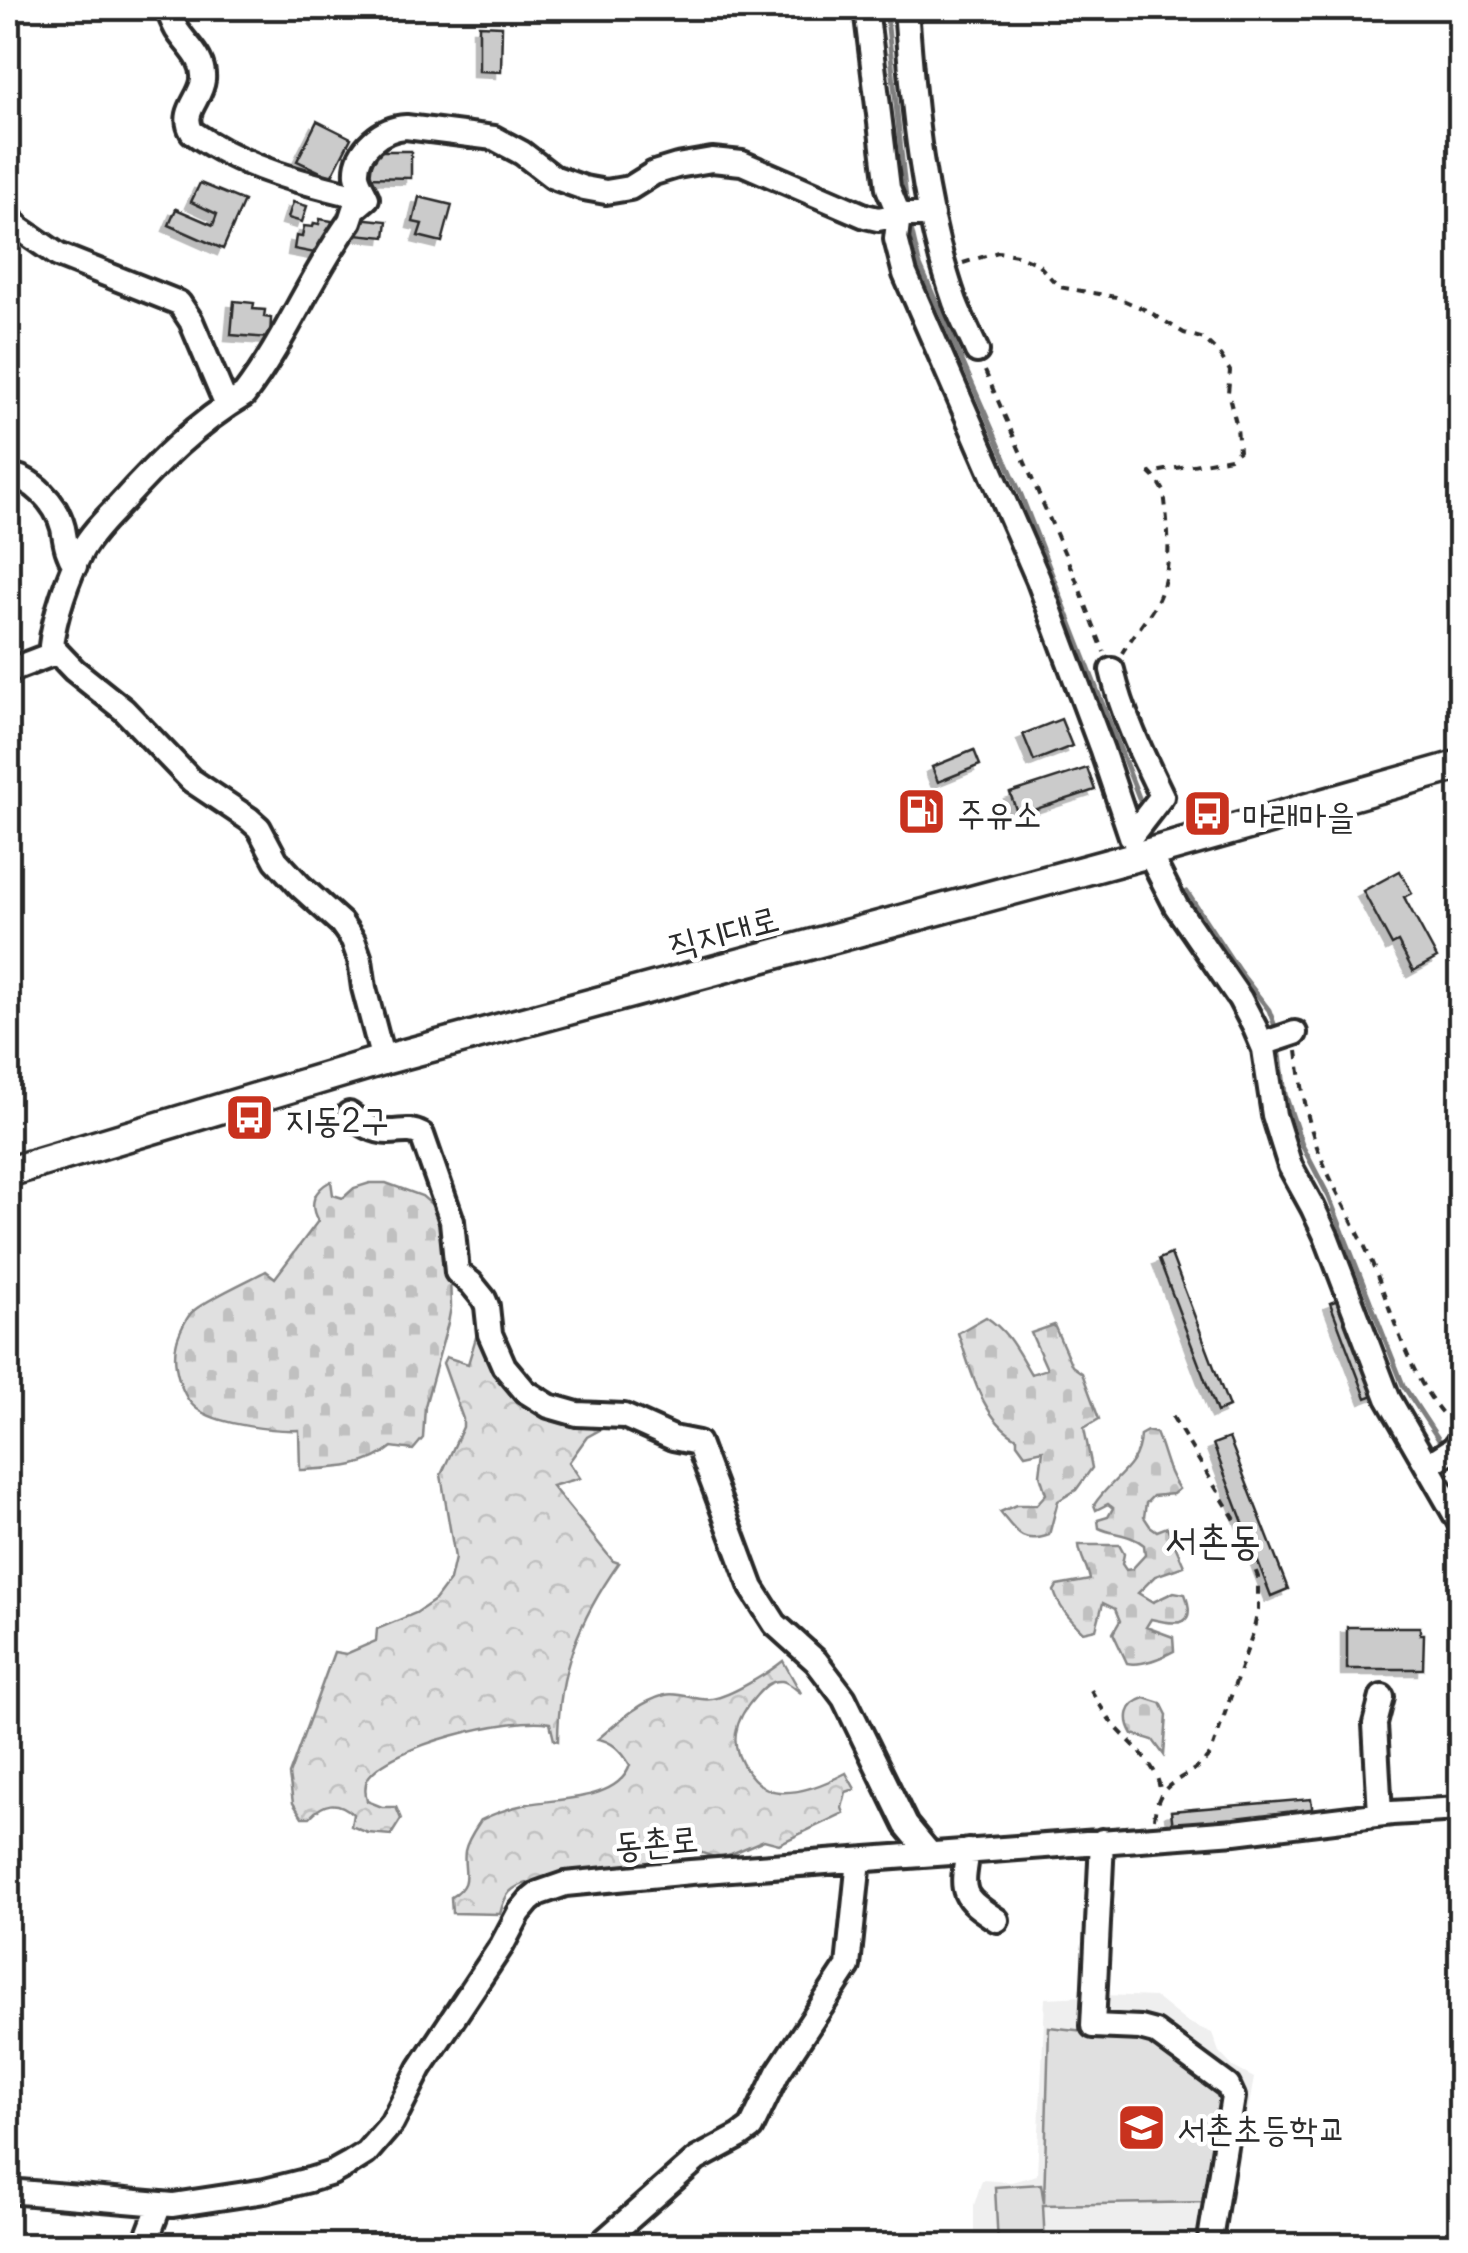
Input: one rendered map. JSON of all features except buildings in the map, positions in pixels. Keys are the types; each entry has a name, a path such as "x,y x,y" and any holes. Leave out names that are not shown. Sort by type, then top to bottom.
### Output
{"main road":[{"name":"직지대로","path":"8,1172 382,1060 1140,844 1460,765"},
{"path":"1406,780 1460,784"}],"street":[{"path":"167,8 203,72 203,84 188,115 192,132 283,176 367,198"},
{"path":"866,8 888,188 899,215 896,240 910,289 1038,578 1140,844 1176,906 1240,1000 1262,1044 1274,1115 1290,1166 1326,1236 1388,1398 1460,1523"},
{"path":"906,8 919,136 932,215 956,303 977,351"},
{"path":"367,198 357,176 367,148 384,132 406,127 494,138 553,177 606,192 630,188 662,170 712,160 728,161 752,166 865,216 878,219 932,215"},
{"path":"367,198 354,209 271,357 244,395 196,429 134,488 89,539 75,566 51,646 124,710 192,780 258,828 276,860 341,924 353,940 360,960 382,1060"},
{"path":"8,216 58,255 179,303 191,321 227,406"},
{"path":"8,475 27,481 52,505 63,527 66,551 75,566"},
{"path":"8,671 55,653"},
{"path":"1112,670 1118,700 1162,796 1140,844"},
{"path":"1262,1044 1295,1033"},
{"path":"349,1114 376,1130 411,1129 422,1135 452,1221 457,1272 484,1299 490,1334 516,1382 549,1406 578,1414 624,1416 673,1438 698,1443 758,1598 776,1624 816,1661 844,1698 906,1826 930,1854"},
{"path":"1428,1465 1453,1449 1457,1432"},
{"path":"1380,1814 1375,1724 1382,1697"},
{"name":"동촌로","path":"8,2191 160,2204 198,2202 332,2172 366,2153 392,2123 420,2068 519,1913 539,1893 566,1884 1234,1832 1380,1814 1460,1809"},
{"path":"1102,1840 1093,2026 1154,2032 1228,2086 1232,2097 1210,2246"},
{"path":"968,1851 962,1882 965,1893 971,1902 997,1920"},
{"path":"598,2246 698,2159 751,2128 778,2072 848,1966 859,1860"},
{"path":"144,2246 160,2204"}],"path":[{"path":"946,272 998,252 1017,255 1038,264 1059,287 1116,297 1184,333 1204,339 1230,371 1228,394 1237,427 1238,451 1230,458 1150,474 1164,491 1169,560 1164,585 1153,608 1112,670"},
{"path":"977,351 1076,577 1112,670"},
{"path":"1295,1033 1305,1104 1316,1143 1364,1244 1411,1362 1434,1404 1457,1432"},
{"path":"1160,1796 1198,1770 1212,1754 1253,1633 1259,1599 1255,1565 1240,1528 1168,1411"},
{"path":"1091,1690 1111,1722 1159,1781 1160,1796 1148,1837"}],"shaded area":[{"name":"서촌초등학교","path":"1155,1997 1185,2021 1212,2033 1219,2052 1233,2067 1254,2078 1222,2245 974,2246 974,2205 982,2180 1011,2182 1037,2175 1045,1998"}],"green space":[{"path":"331,1181 333,1195 343,1198 354,1188 386,1183 422,1196 436,1208 449,1241 451,1307 425,1406 423,1438 413,1450 392,1447 360,1463 300,1470 299,1430 248,1426 200,1411 183,1390 175,1350 183,1326 196,1309 266,1271 275,1278 318,1221 314,1198"},
{"path":"483,1314 501,1373 607,1426 587,1437 569,1462 580,1478 552,1486 613,1561 619,1563 593,1605 574,1647 562,1692 558,1741 554,1740 550,1723 509,1724 425,1744 380,1766 365,1786 367,1801 396,1807 401,1819 391,1835 368,1833 351,1826 353,1814 336,1805 302,1817 293,1803 289,1775 334,1652 346,1654 376,1641 377,1629 416,1613 435,1600 450,1580 455,1558 441,1475 463,1419 443,1363 446,1357 468,1364"},
{"path":"986,1317 1007,1336 1031,1374 1047,1369 1031,1333 1054,1325 1072,1366 1082,1373 1099,1419 1084,1428 1092,1468 1076,1490 1058,1501 1049,1535 1040,1538 1020,1535 1000,1512 1016,1505 1036,1505 1046,1494 1040,1475 1043,1450 1025,1454 1017,1438 994,1418 979,1392 958,1333"},
{"path":"1147,1431 1156,1433 1179,1489 1173,1494 1153,1496 1146,1503 1144,1517 1157,1531 1167,1527 1184,1566 1155,1576 1138,1593 1153,1602 1174,1592 1185,1594 1189,1613 1176,1623 1151,1619 1146,1627 1173,1637 1174,1651 1133,1664 1127,1663 1113,1633 1120,1621 1115,1609 1103,1603 1096,1629 1083,1632 1069,1618 1054,1591 1057,1586 1090,1580 1079,1545 1119,1545 1126,1570 1145,1555 1144,1545 1139,1541 1099,1528 1098,1520 1108,1517 1113,1508 1108,1504 1096,1510 1094,1505 1129,1465 1140,1435"},
{"path":"783,1661 801,1693 790,1684 774,1682 748,1705 736,1733 741,1762 754,1780 774,1791 805,1790 846,1773 855,1789 846,1792 844,1813 779,1844 764,1840 717,1858 684,1847 668,1852 672,1862 666,1870 530,1882 509,1892 500,1914 452,1913 451,1897 465,1882 466,1847 481,1820 528,1804 600,1792 623,1777 630,1765 617,1748 598,1739 629,1713 665,1695 706,1700 720,1697"},
{"path":"1145,1698 1161,1703 1167,1715 1164,1755 1153,1740 1133,1734 1130,1728 1130,1708"},
{"path":"1049,2027 1147,2038 1222,2092 1209,2202 1043,2205 1045,2245 998,2245 995,2187 1041,2184 1044,2203"}],"waterway":[{"path":"886,8 907,208"},
{"path":"910,224 919,263 1021,495 1143,808"},
{"path":"1187,892 1269,1010 1277,1032"},
{"path":"1279,1047 1285,1094 1302,1145 1329,1197 1403,1385 1443,1446"},
{"path":"1452,1459 1460,1471"}],"place":[{"name":"주유소","path":"922,812"},
{"name":"마래마을","path":"1207,814"},
{"name":"지동2구","path":"250,1118"},
{"name":"서촌초등학교","path":"1142,2127"}],"district":[{"name":"서촌동","path":"1213,1538"}]}
